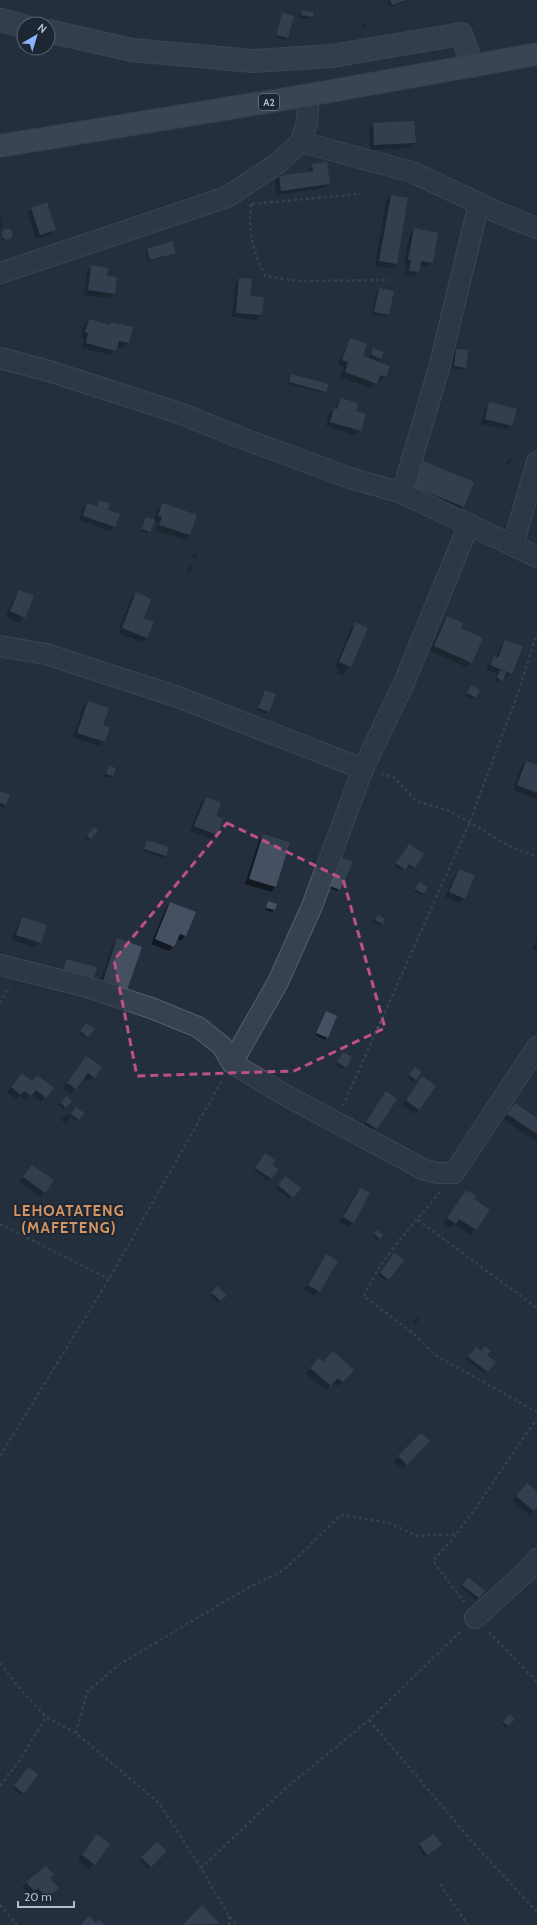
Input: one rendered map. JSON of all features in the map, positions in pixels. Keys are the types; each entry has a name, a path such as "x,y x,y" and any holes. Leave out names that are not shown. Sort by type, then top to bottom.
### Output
{"main road":[{"name":"A2","path":"0,146 310,95 537,54"}],"street":[{"path":"0,20 16,24"},
{"path":"56,33 132,50 253,61 332,56 461,34 473,66"},
{"path":"0,273 227,197 278,163 301,142 307,122 310,95"},
{"path":"301,142 412,172 537,228"},
{"path":"402,493 439,368 479,203"},
{"path":"0,358 49,371 182,414 236,436 343,475 402,493 537,557"},
{"path":"513,545 537,462"},
{"path":"232,1063 278,982 312,906 363,769 404,683 469,524"},
{"path":"0,646 46,654 178,697 363,769"},
{"path":"0,965 84,986 151,1008 198,1027 222,1046 232,1063 285,1095 425,1170 438,1173 454,1173 537,1047"},
{"path":"475,1618 528,1570 537,1559"}],"path":[{"path":"256,178 249,224 255,255 265,276 298,281 389,280"},
{"path":"251,204 360,194"},
{"path":"336,1121 469,824 518,693 537,633"},
{"path":"363,769 394,778 416,801 450,811 469,824 509,846 537,857"},
{"path":"0,1456 109,1279 232,1063"},
{"path":"454,1173 382,1265 368,1286 364,1296 415,1335 435,1355 537,1412"},
{"path":"418,1220 537,1308"},
{"path":"0,1224 109,1279"},
{"path":"537,1419 509,1457 479,1505 434,1561 475,1618 537,1682"},
{"path":"76,1733 87,1692 120,1664 244,1590 284,1570 341,1515 389,1523 417,1536 456,1534"},
{"path":"201,1868 287,1787 369,1720 475,1618"},
{"path":"0,1663 21,1690 46,1717 76,1733 158,1803 201,1868 229,1916 237,1925"},
{"path":"0,1786 20,1760 46,1717"},
{"path":"369,1720 475,1845 537,1912"},
{"path":"440,1884 468,1925"},
{"path":"0,1904 17,1925"},
{"path":"229,1916 229,1925"}],"highlighted area":[{"path":"227,823 343,879 385,1028 294,1071 137,1076 114,960"}],"building":[{"path":"390,0 407,0 392,5"},
{"path":"302,10 314,12 313,17 301,15"},
{"path":"282,13 294,16 288,38 276,35"},
{"path":"414,121 416,143 374,145 373,123"},
{"path":"327,162 330,184 281,191 279,176 313,171 312,164"},
{"path":"391,195 408,198 397,264 379,261"},
{"path":"47,202 56,230 40,235 31,208"},
{"path":"7,228 11,230 13,234 11,238 7,240 3,238 1,234 3,230"},
{"path":"414,228 438,233 433,263 421,261 419,272 409,271 411,260 408,259"},
{"path":"172,241 176,253 150,260 147,249"},
{"path":"91,265 108,268 107,276 117,277 115,294 88,290"},
{"path":"239,278 252,279 250,296 264,297 262,315 236,313"},
{"path":"379,288 394,291 389,315 374,312"},
{"path":"89,319 110,325 111,322 133,327 129,343 119,341 116,351 86,343 88,333 85,332"},
{"path":"350,338 367,344 363,356 390,366 386,377 380,375 377,384 345,372 348,362 342,360"},
{"path":"373,348 384,352 381,359 371,355"},
{"path":"456,349 468,350 466,368 454,366"},
{"path":"291,374 329,384 326,392 289,382"},
{"path":"341,398 358,403 356,411 366,414 361,431 330,422 334,408 337,409"},
{"path":"489,402 517,409 512,426 485,419"},
{"path":"421,460 474,482 464,507 411,486"},
{"path":"99,500 110,503 108,510 120,514 115,527 83,516 87,503 97,506"},
{"path":"162,503 197,515 190,535 159,525 162,517 158,516"},
{"path":"146,517 155,520 150,532 142,529"},
{"path":"19,590 34,596 25,618 10,611"},
{"path":"136,592 151,599 144,618 154,622 147,638 122,628"},
{"path":"447,616 463,623 461,628 483,638 472,663 434,646"},
{"path":"356,622 368,628 351,667 339,662"},
{"path":"505,640 523,646 512,674 490,665 494,656 498,658"},
{"path":"500,670 506,672 503,681 497,678"},
{"path":"471,685 480,690 476,698 467,693"},
{"path":"265,690 276,694 269,712 258,708"},
{"path":"88,701 109,708 103,725 110,727 105,742 77,733"},
{"path":"526,761 537,765 537,793 517,785"},
{"path":"109,766 116,768 113,776 106,774"},
{"path":"0,791 10,795 6,805 0,803"},
{"path":"206,797 221,803 216,816 223,819 217,835 194,826"},
{"path":"94,827 98,830 91,839 87,836"},
{"path":"263,834 290,842 276,887 249,879"},
{"path":"147,840 169,847 166,856 144,849"},
{"path":"409,844 424,854 415,868 409,864 405,870 396,863"},
{"path":"341,857 353,862 340,890 328,885"},
{"path":"459,869 475,875 465,899 449,892"},
{"path":"419,882 428,887 424,894 415,889"},
{"path":"268,901 277,904 275,910 266,908"},
{"path":"170,902 196,912 186,936 180,934 174,947 155,939"},
{"path":"378,915 385,919 383,924 375,920"},
{"path":"22,917 47,925 41,943 16,935"},
{"path":"117,938 142,947 127,990 103,981"},
{"path":"66,959 97,967 94,978 63,971"},
{"path":"326,1011 337,1016 328,1038 316,1033"},
{"path":"86,1023 95,1029 88,1037 80,1031"},
{"path":"343,1052 352,1057 346,1068 337,1062"},
{"path":"86,1056 102,1067 95,1078 88,1073 76,1089 67,1083"},
{"path":"415,1067 422,1072 416,1080 409,1075"},
{"path":"22,1073 32,1081 37,1075 54,1088 46,1098 36,1090 31,1096 24,1091 21,1095 11,1087"},
{"path":"422,1076 436,1086 419,1110 406,1100"},
{"path":"386,1091 397,1099 377,1129 366,1122"},
{"path":"66,1096 72,1101 66,1108 61,1103"},
{"path":"515,1103 537,1118 537,1134 507,1114"},
{"path":"76,1107 84,1113 79,1120 71,1114"},
{"path":"265,1153 275,1160 272,1165 279,1169 272,1179 255,1168"},
{"path":"32,1165 54,1180 45,1193 23,1177"},
{"path":"285,1176 301,1188 293,1198 278,1185"},
{"path":"360,1188 370,1193 354,1223 343,1217"},
{"path":"466,1190 476,1196 474,1199 490,1210 476,1230 459,1219 456,1224 447,1218"},
{"path":"377,1230 383,1235 380,1239 374,1234"},
{"path":"394,1253 404,1260 389,1280 380,1273"},
{"path":"326,1254 338,1261 320,1292 308,1285"},
{"path":"217,1286 227,1295 221,1301 211,1293"},
{"path":"485,1346 491,1351 487,1355 496,1362 488,1372 468,1357 476,1347 481,1351"},
{"path":"333,1351 354,1370 343,1382 338,1378 331,1386 310,1368 319,1358 323,1362"},
{"path":"421,1433 430,1441 407,1465 398,1456"},
{"path":"527,1483 537,1491 537,1507 534,1511 516,1496"},
{"path":"468,1577 485,1591 479,1598 462,1585"},
{"path":"510,1714 515,1719 508,1726 503,1722"},
{"path":"28,1767 38,1774 24,1794 14,1786"},
{"path":"97,1834 110,1844 95,1865 82,1855"},
{"path":"434,1834 442,1845 427,1855 419,1844"},
{"path":"157,1842 167,1851 151,1867 141,1857"},
{"path":"46,1866 54,1875 50,1878 59,1888 46,1898 38,1888 34,1891 26,1882"},
{"path":"202,1905 220,1924 183,1925"},
{"path":"89,1916 96,1923 99,1920 105,1925 81,1925"}],"district":[{"name":"LEHOATATENG (MAFETENG)","path":"69,1220"}]}
